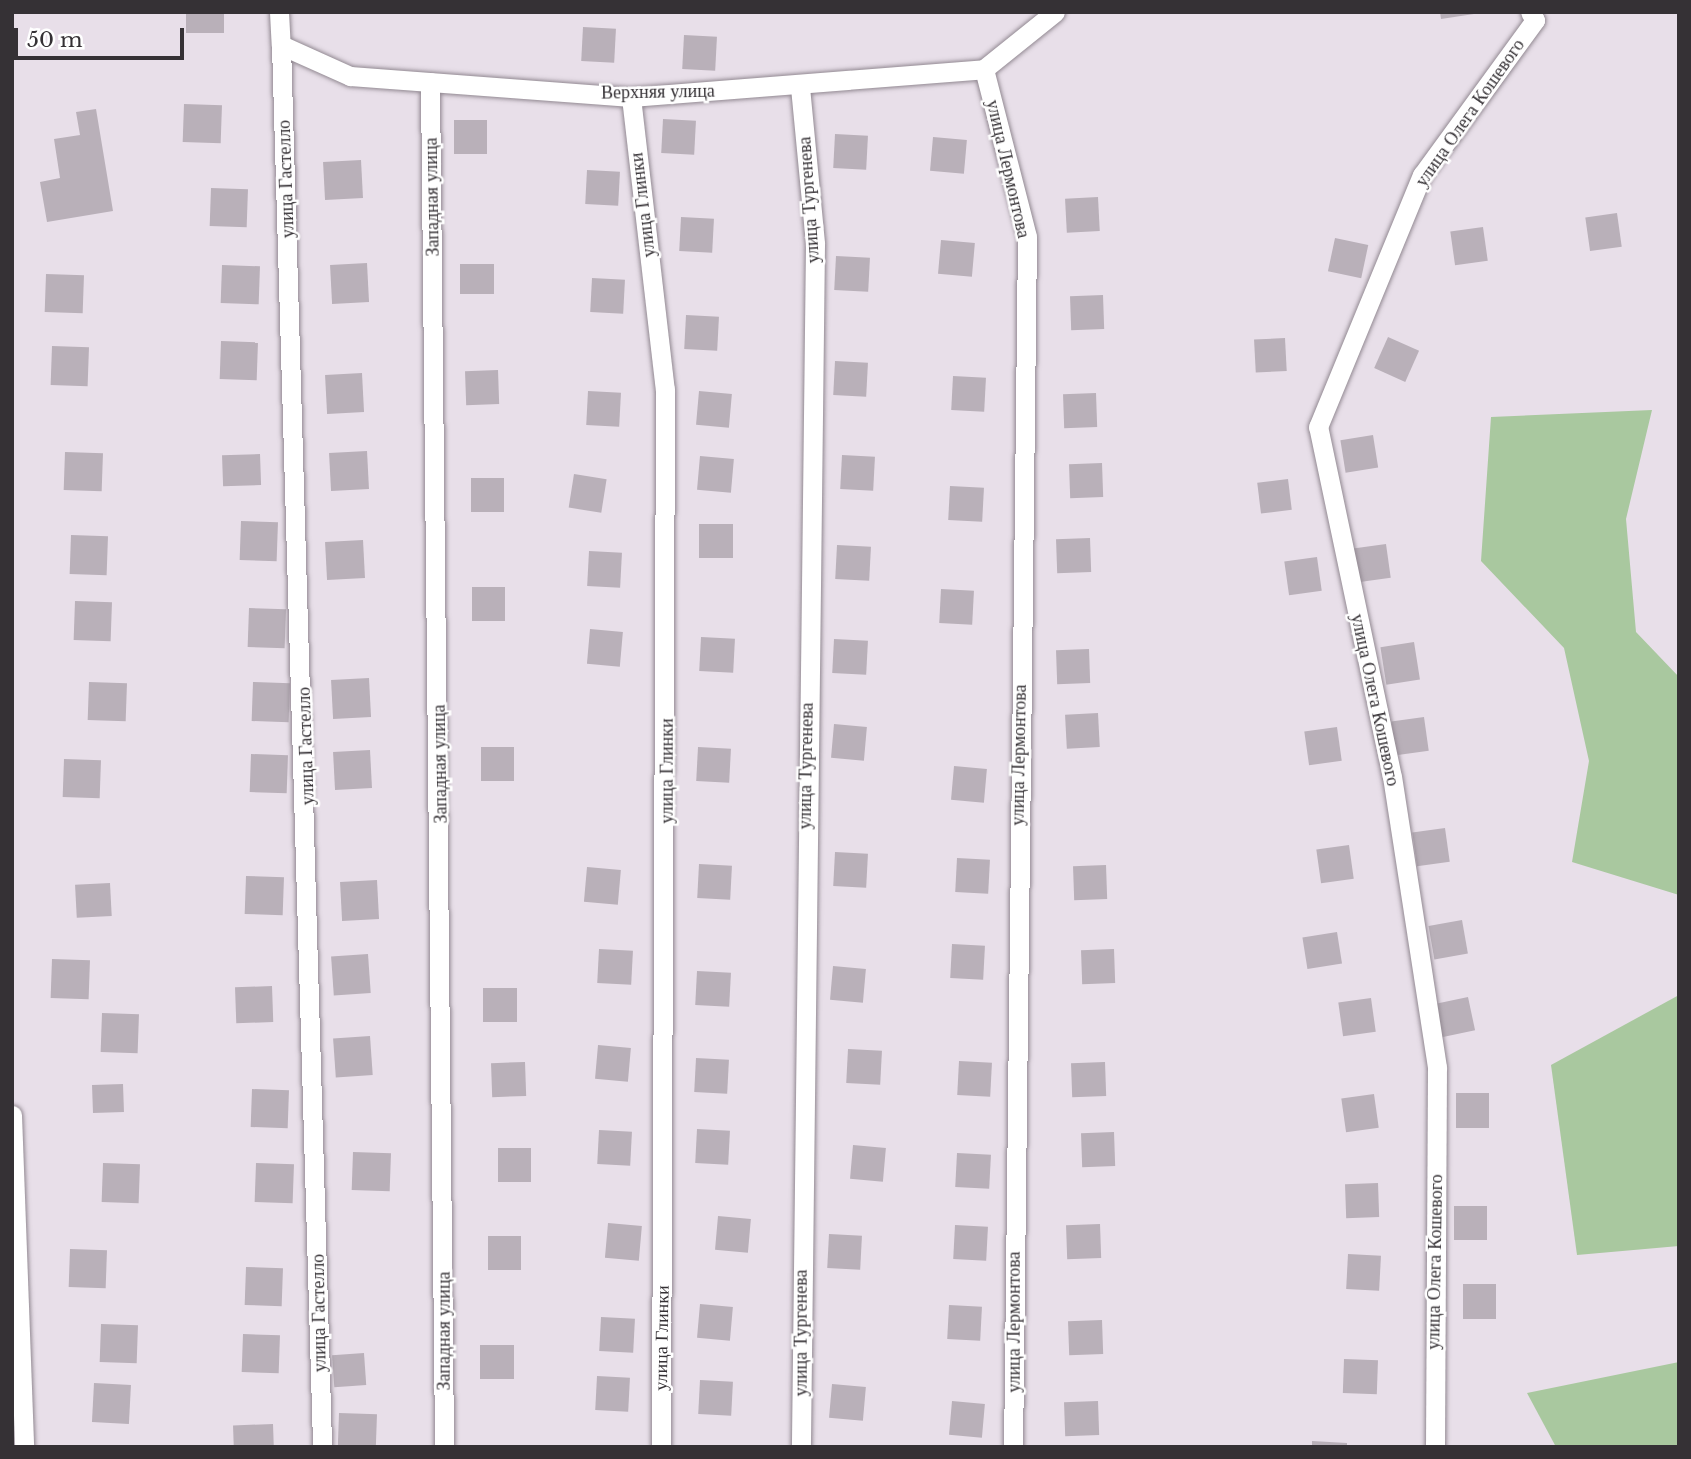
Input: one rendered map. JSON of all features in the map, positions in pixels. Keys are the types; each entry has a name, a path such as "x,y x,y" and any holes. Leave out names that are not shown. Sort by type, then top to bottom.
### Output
{"street":[{"path":"279,12 281,45"},
{"path":"984,69 1055,12"},
{"name":"улица Олега Кошевого","path":"1433,1444 1437,1067 1391,777 1318,427 1422,175 1535,20 1530,12"},
{"name":"Верхняя улица","path":"281,45 350,76 631,97 800,87 984,69"},
{"name":"улица Гастелло","path":"281,45 322,1447"},
{"name":"улица Лермонтова","path":"984,69 1027,237 1013,1447"},
{"name":"Западная улица","path":"430,82 444,1447"},
{"name":"улица Тургенева","path":"800,87 816,244 800,1447"},
{"name":"улица Глинки","path":"631,97 665,388 661,1447"},
{"path":"12,1115 24,1447"}],"green space":[{"path":"1652,410 1626,519 1636,632 1679,677 1679,895 1572,862 1589,761 1564,648 1481,561 1491,417"},
{"path":"1679,995 1679,1246 1577,1255 1551,1065"},
{"path":"1679,1362 1679,1447 1556,1447 1527,1393"}],"building":[{"path":"186,12 224,12 224,33 186,33"},
{"path":"1440,12 1473,12 1474,14 1441,19"},
{"path":"583,27 616,29 614,63 581,61"},
{"path":"684,35 717,37 715,71 682,69"},
{"path":"184,104 222,105 221,143 183,142"},
{"path":"96,109 113,211 47,222 40,182 60,178 54,139 80,135 76,112"},
{"path":"663,119 696,121 694,155 661,153"},
{"path":"454,120 487,120 487,154 454,154"},
{"path":"835,134 868,136 866,170 833,168"},
{"path":"933,137 967,140 964,174 930,171"},
{"path":"361,160 363,198 325,200 323,162"},
{"path":"587,170 620,172 618,206 585,204"},
{"path":"211,188 248,189 247,227 210,226"},
{"path":"1098,197 1100,231 1067,233 1065,199"},
{"path":"1617,213 1622,247 1590,251 1585,217"},
{"path":"681,217 714,219 712,253 679,251"},
{"path":"1483,227 1488,261 1455,265 1450,232"},
{"path":"1335,238 1368,245 1361,278 1328,271"},
{"path":"941,240 975,243 972,277 938,274"},
{"path":"836,256 870,258 868,292 834,290"},
{"path":"367,263 369,302 332,304 330,265"},
{"path":"460,264 494,264 494,294 460,294"},
{"path":"222,265 260,266 259,304 221,303"},
{"path":"46,274 84,275 83,313 45,312"},
{"path":"592,278 625,280 623,314 590,312"},
{"path":"1103,295 1104,329 1071,330 1070,296"},
{"path":"686,315 719,317 717,351 684,349"},
{"path":"1388,337 1419,351 1405,382 1374,368"},
{"path":"1285,338 1287,371 1256,373 1254,340"},
{"path":"221,341 258,342 257,380 220,379"},
{"path":"52,346 89,347 88,386 51,385"},
{"path":"835,361 868,363 866,397 833,395"},
{"path":"498,370 499,404 466,405 465,371"},
{"path":"362,373 364,412 327,414 325,375"},
{"path":"953,376 986,378 984,412 951,410"},
{"path":"588,391 621,393 619,427 586,425"},
{"path":"699,391 732,394 729,428 696,425"},
{"path":"1096,393 1097,427 1064,428 1063,394"},
{"path":"1373,435 1378,468 1346,473 1340,440"},
{"path":"367,451 369,489 331,491 329,453"},
{"path":"65,452 103,453 102,491 64,490"},
{"path":"260,454 261,485 223,486 222,455"},
{"path":"842,455 875,457 873,491 840,489"},
{"path":"700,456 734,459 731,493 697,490"},
{"path":"1102,463 1103,497 1070,498 1069,464"},
{"path":"574,474 607,479 601,513 569,508"},
{"path":"471,478 504,478 504,512 471,512"},
{"path":"1288,479 1292,510 1261,514 1257,483"},
{"path":"950,486 984,488 982,522 948,520"},
{"path":"241,521 278,522 277,561 240,560"},
{"path":"699,524 733,524 733,558 699,558"},
{"path":"71,535 108,536 107,575 70,574"},
{"path":"1090,538 1091,572 1057,573 1056,539"},
{"path":"363,540 365,578 327,580 325,542"},
{"path":"1386,544 1391,578 1358,582 1353,549"},
{"path":"837,545 871,547 869,581 835,579"},
{"path":"589,551 622,553 620,588 587,586"},
{"path":"1317,557 1322,591 1289,595 1284,562"},
{"path":"472,587 505,587 505,621 472,621"},
{"path":"941,589 974,591 972,625 939,623"},
{"path":"75,601 112,602 111,641 74,640"},
{"path":"249,608 286,609 285,648 248,647"},
{"path":"590,629 623,632 620,667 587,664"},
{"path":"701,637 735,639 733,673 699,671"},
{"path":"834,639 868,641 866,675 832,673"},
{"path":"1414,642 1420,680 1386,685 1380,647"},
{"path":"1089,649 1090,683 1057,684 1056,650"},
{"path":"369,678 371,717 333,719 331,680"},
{"path":"89,682 127,683 126,721 88,720"},
{"path":"253,682 290,683 289,722 252,721"},
{"path":"1098,713 1100,747 1067,749 1065,715"},
{"path":"1424,717 1429,751 1396,755 1391,722"},
{"path":"834,724 867,727 864,761 831,758"},
{"path":"1337,727 1342,761 1309,765 1304,732"},
{"path":"481,747 514,747 514,781 481,781"},
{"path":"698,747 731,749 729,783 696,781"},
{"path":"370,750 372,788 335,790 333,752"},
{"path":"251,754 288,755 287,793 250,792"},
{"path":"64,759 101,760 100,798 63,797"},
{"path":"954,766 987,769 984,803 951,800"},
{"path":"1445,828 1450,862 1417,866 1412,833"},
{"path":"1349,845 1354,879 1321,883 1316,850"},
{"path":"835,852 868,854 866,888 833,886"},
{"path":"957,858 990,860 988,894 955,892"},
{"path":"699,864 732,866 730,900 697,898"},
{"path":"1106,865 1107,899 1074,900 1073,866"},
{"path":"587,867 621,870 618,905 584,902"},
{"path":"246,876 284,877 283,915 245,914"},
{"path":"377,880 379,919 342,921 340,882"},
{"path":"110,883 112,916 77,918 75,885"},
{"path":"1462,920 1468,953 1434,959 1429,926"},
{"path":"1337,932 1342,964 1307,969 1302,937"},
{"path":"952,944 985,946 983,980 950,978"},
{"path":"599,949 633,951 631,985 597,983"},
{"path":"1114,949 1115,983 1082,984 1081,950"},
{"path":"368,954 371,993 334,995 331,957"},
{"path":"52,959 90,960 89,999 51,998"},
{"path":"833,966 866,969 863,1003 830,1000"},
{"path":"697,971 731,973 729,1007 695,1005"},
{"path":"272,986 273,1022 236,1023 235,987"},
{"path":"483,988 517,988 517,1022 483,1022"},
{"path":"1468,997 1475,1030 1442,1037 1435,1004"},
{"path":"1371,998 1376,1032 1343,1036 1338,1003"},
{"path":"102,1013 139,1014 138,1053 101,1052"},
{"path":"370,1036 373,1075 336,1077 333,1039"},
{"path":"598,1045 631,1048 628,1082 595,1079"},
{"path":"848,1049 882,1051 880,1085 846,1083"},
{"path":"696,1058 729,1060 727,1094 694,1092"},
{"path":"959,1061 992,1063 990,1097 957,1095"},
{"path":"525,1062 526,1096 492,1097 491,1063"},
{"path":"1105,1062 1106,1096 1072,1097 1071,1063"},
{"path":"123,1084 124,1112 93,1113 92,1085"},
{"path":"252,1089 289,1090 288,1128 251,1127"},
{"path":"1456,1093 1489,1093 1489,1128 1456,1128"},
{"path":"1374,1094 1379,1128 1346,1132 1341,1099"},
{"path":"697,1129 730,1131 728,1165 695,1163"},
{"path":"599,1130 632,1132 630,1166 597,1164"},
{"path":"1114,1132 1115,1166 1082,1167 1081,1133"},
{"path":"853,1145 886,1148 883,1182 850,1179"},
{"path":"498,1148 531,1148 531,1182 498,1182"},
{"path":"353,1152 391,1153 390,1191 352,1190"},
{"path":"957,1153 991,1155 989,1189 955,1187"},
{"path":"103,1163 140,1164 139,1203 102,1202"},
{"path":"256,1163 294,1164 293,1203 255,1202"},
{"path":"1378,1183 1379,1217 1346,1218 1345,1184"},
{"path":"1454,1206 1487,1206 1487,1240 1454,1240"},
{"path":"718,1216 751,1219 748,1253 715,1250"},
{"path":"608,1223 642,1226 639,1261 605,1258"},
{"path":"1100,1224 1101,1258 1067,1259 1066,1225"},
{"path":"955,1225 988,1227 986,1261 953,1259"},
{"path":"829,1234 862,1236 860,1270 827,1268"},
{"path":"488,1236 521,1236 521,1270 488,1270"},
{"path":"70,1249 107,1250 106,1288 69,1287"},
{"path":"1348,1254 1381,1256 1379,1291 1346,1289"},
{"path":"246,1267 283,1268 282,1306 245,1305"},
{"path":"1463,1284 1496,1284 1496,1319 1463,1319"},
{"path":"700,1304 733,1307 730,1341 697,1338"},
{"path":"949,1305 982,1307 980,1341 947,1339"},
{"path":"601,1317 635,1319 633,1353 599,1351"},
{"path":"1102,1320 1103,1354 1069,1355 1068,1321"},
{"path":"101,1324 138,1325 137,1363 100,1362"},
{"path":"243,1334 280,1335 279,1373 242,1372"},
{"path":"480,1345 514,1345 514,1379 480,1379"},
{"path":"364,1353 366,1385 334,1387 332,1355"},
{"path":"1344,1359 1378,1360 1377,1394 1343,1393"},
{"path":"597,1376 630,1378 628,1412 595,1410"},
{"path":"700,1380 733,1382 731,1416 698,1414"},
{"path":"94,1383 131,1385 129,1424 92,1422"},
{"path":"832,1384 866,1387 863,1421 829,1418"},
{"path":"952,1401 985,1404 982,1438 949,1435"},
{"path":"1098,1401 1099,1435 1065,1436 1064,1402"},
{"path":"339,1413 377,1414 376,1447 338,1447"},
{"path":"273,1424 274,1447 234,1447 233,1425"},
{"path":"1312,1441 1347,1443 1347,1447 1312,1447"}]}
